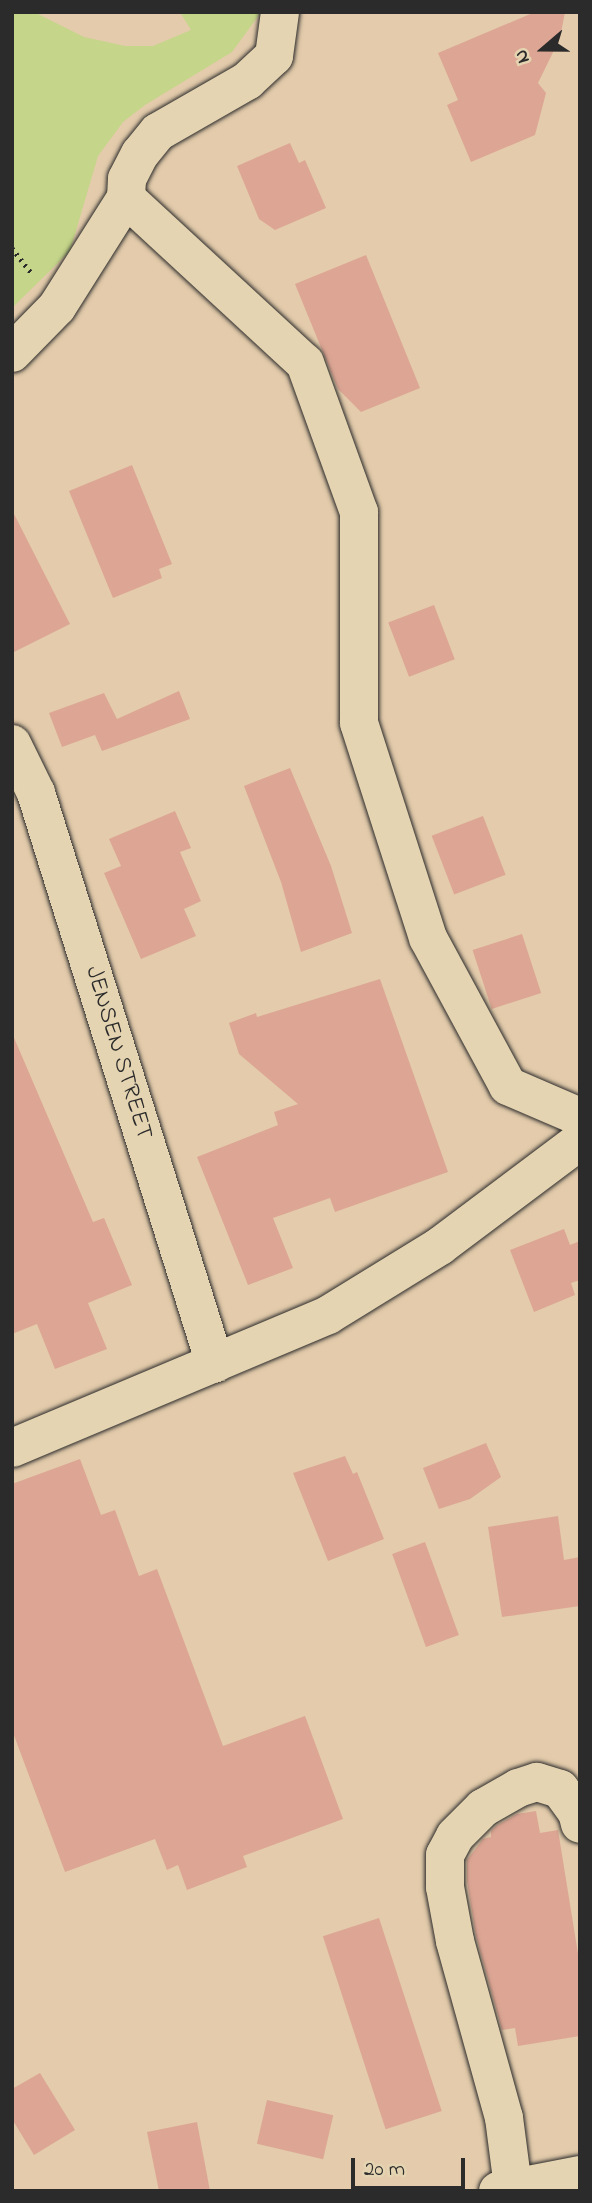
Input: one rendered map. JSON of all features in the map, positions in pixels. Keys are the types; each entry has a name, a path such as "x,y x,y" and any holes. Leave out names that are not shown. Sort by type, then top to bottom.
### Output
{"lane":[{"path":"12,353 57,307 126,198 127,179 140,154 158,132 247,81 274,55 280,12"},
{"path":"126,198 304,363 359,512 359,723 428,938 508,1086 580,1117"},
{"name":"JENSEN STREET","path":"12,744 36,793 215,1364"},
{"path":"12,1448 328,1315 440,1246 580,1141"},
{"path":"580,1824 577,1812 559,1789 537,1782 518,1788 484,1808 455,1836 445,1855 445,1887 455,1941 504,2118 506,2189 580,2175"}],"green space":[{"path":"12,12 34,12 84,37 125,46 153,46 191,30 180,12 261,12 232,52 145,105 123,122 98,156 70,251 12,308"}],"building":[{"path":"535,12 565,12 560,38 538,83 546,93 535,135 471,162 447,105 458,100 438,53"},
{"path":"290,143 299,163 305,160 326,208 275,230 259,219 237,166"},
{"path":"366,255 420,388 361,412 338,389 295,284"},
{"path":"132,465 172,564 159,569 162,578 113,598 69,491"},
{"path":"12,510 70,624 12,653"},
{"path":"434,605 455,659 409,677 388,623"},
{"path":"179,691 190,719 102,751 95,735 62,747 49,713 104,693 117,719"},
{"path":"290,768 331,866 352,933 301,952 281,882 244,786"},
{"path":"175,811 191,848 180,852 201,901 184,909 196,936 141,959 104,873 121,866 109,839"},
{"path":"483,816 506,875 454,895 432,836"},
{"path":"522,934 541,993 492,1009 473,950"},
{"path":"380,979 448,1172 335,1212 330,1198 273,1218 293,1268 248,1285 197,1157 278,1125 274,1112 298,1104 239,1054 229,1023"},
{"path":"12,1033 93,1222 104,1218 132,1285 88,1303 107,1349 55,1369 37,1324 12,1334"},
{"path":"564,1229 570,1245 580,1241 580,1280 571,1283 575,1295 534,1312 510,1250"},
{"path":"486,1443 501,1477 470,1499 439,1509 423,1468"},
{"path":"345,1456 353,1474 357,1472 384,1539 328,1561 293,1473"},
{"path":"80,1459 101,1515 115,1510 139,1576 157,1569 223,1746 305,1716 343,1819 243,1856 247,1867 187,1890 178,1865 167,1870 155,1839 65,1872 12,1730 12,1484"},
{"path":"558,1516 564,1560 580,1557 580,1606 502,1617 488,1527"},
{"path":"425,1542 459,1635 426,1647 392,1554"},
{"path":"536,1811 540,1833 558,1830 580,1966 580,2036 518,2046 515,2028 502,2030 476,1936 467,1881 467,1860 483,1839 491,1837 491,1831 496,1826 517,1814"},
{"path":"379,1918 442,2111 386,2129 323,1936"},
{"path":"40,2073 75,2130 34,2155 12,2119 12,2089"},
{"path":"267,2100 333,2115 323,2159 257,2144"},
{"path":"197,2122 210,2191 159,2191 147,2132"}]}
